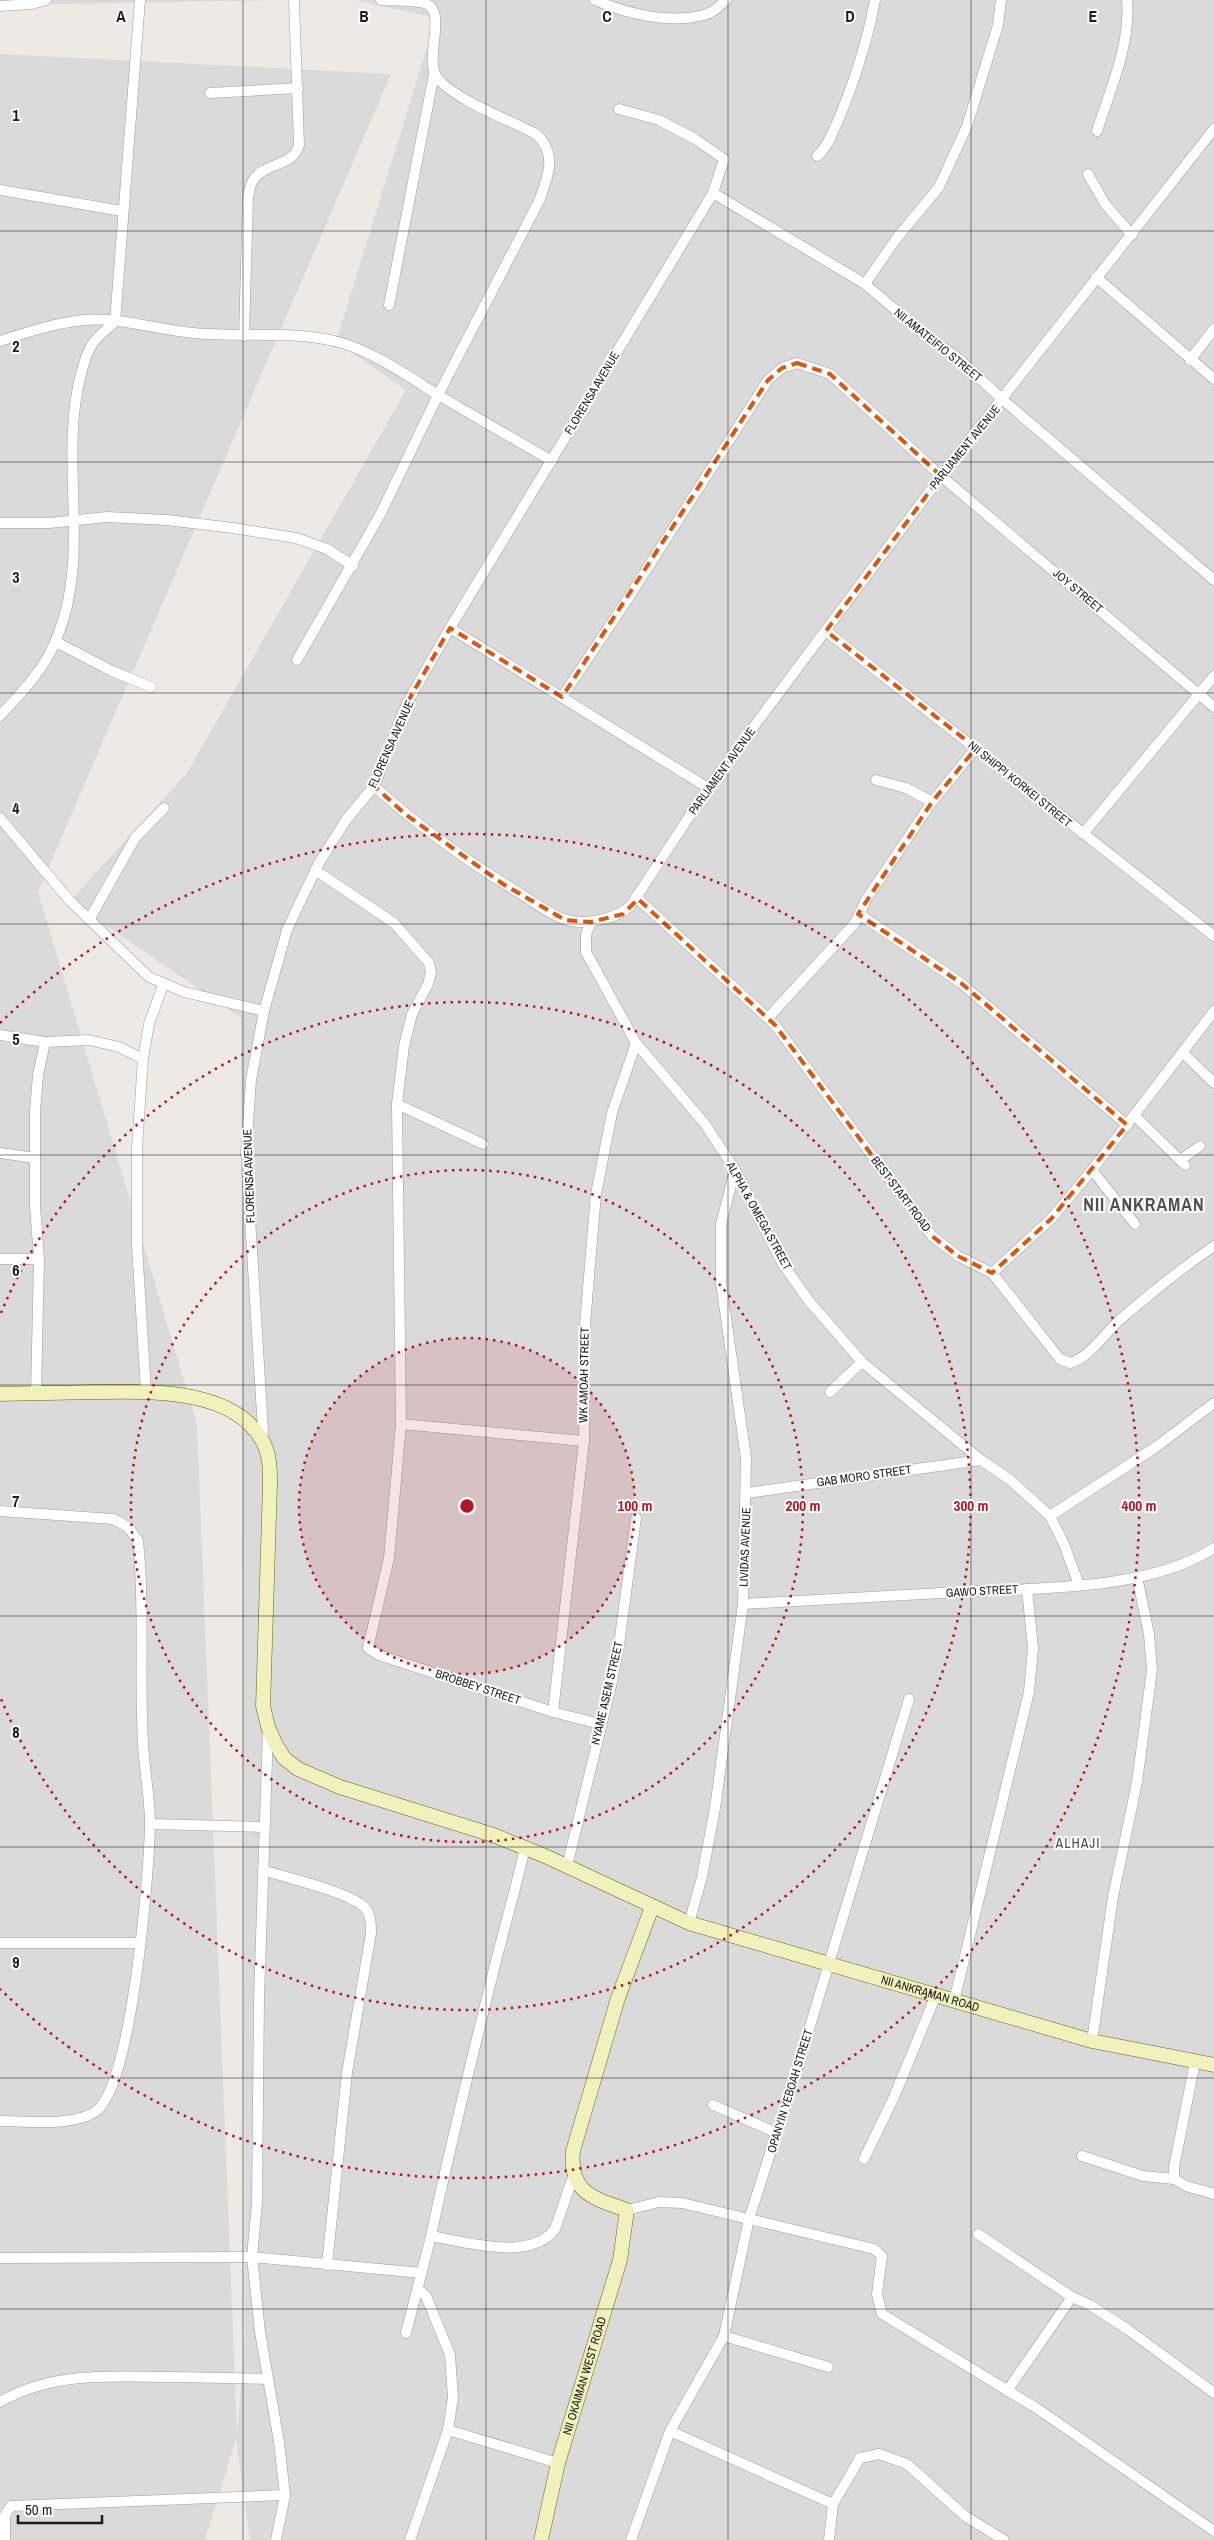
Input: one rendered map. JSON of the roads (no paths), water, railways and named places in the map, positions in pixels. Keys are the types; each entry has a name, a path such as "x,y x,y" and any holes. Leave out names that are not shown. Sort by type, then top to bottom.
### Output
{"street":[{"path":"0,6 32,4 46,0"},
{"path":"0,716 34,678 56,642 70,590 74,519 71,462 76,393 92,343 115,322 122,211 140,0"},
{"path":"244,336 248,197 254,178 297,153 300,137 294,0"},
{"path":"381,0 424,3 432,8 436,18 433,56 434,74 389,305"},
{"path":"595,0 612,8 649,16 679,18 706,15 726,0"},
{"path":"817,156 827,144 856,74 869,34 875,0"},
{"path":"865,284 896,239 938,187 967,126 998,25 1001,0"},
{"path":"1097,131 1122,53 1128,13 1127,0"},
{"path":"297,660 353,566 380,515 438,394 539,201 549,171 550,160 545,142 536,134 460,95 439,80 434,74"},
{"path":"210,93 298,88"},
{"name":"FLORENSA AVENUE","path":"262,1439 246,1152 251,1080 264,1011 287,930 315,870 346,820 374,786 407,703 450,628 713,192 724,160 695,139 659,120 619,109"},
{"name":"PARLIAMENT AVENUE","path":"374,786 405,814 503,884 565,920 591,922 623,914 708,788 941,476 1003,400 1096,276 1132,235 1214,129"},
{"path":"1088,174 1105,204 1132,235"},
{"path":"0,190 122,211"},
{"name":"NII AMATEIFIO STREET","path":"713,192 865,284 925,334 958,358 1003,400 1214,580"},
{"path":"1096,276 1214,379"},
{"path":"0,341 42,327 87,320 115,322 196,334 311,338 344,344 394,367 552,460"},
{"path":"1190,360 1214,328"},
{"name":"JOY STREET","path":"562,697 768,380 782,368 797,364 830,374 941,476 1214,707"},
{"path":"0,524 49,523 106,517 167,520 273,533 327,549 353,566"},
{"path":"450,628 708,788"},
{"name":"NII SHIPPI KORKEI STREET","path":"826,632 1214,936"},
{"path":"56,642 112,671 151,687"},
{"path":"1083,834 1214,676"},
{"path":"768,1018 855,923 867,898 932,802 976,748"},
{"path":"876,780 906,788 932,802"},
{"path":"89,920 135,838 164,808"},
{"path":"0,818 89,920 149,978 163,985 194,995 264,1011"},
{"path":"315,870 394,923 429,963 431,973 428,984 412,1014 404,1046 397,1104 401,1424 584,1441"},
{"name":"BEST START ROAD","path":"636,897 776,1025 932,1236 958,1256 992,1273 1060,1359 1070,1363 1082,1359 1120,1320 1174,1273 1214,1246"},
{"path":"859,914 960,983 1127,1125"},
{"name":"ALPHA & OMEGA STREET","path":"591,922 586,934 586,952 636,1044 705,1124 735,1170 782,1264 809,1301 862,1362 981,1460 1010,1479 1050,1516 1064,1544 1079,1585"},
{"path":"146,1391 135,1190 143,1059 149,1024 163,985"},
{"path":"992,1273 1051,1219 1092,1170 1214,1011"},
{"path":"0,1035 46,1042 89,1040 119,1047 143,1059"},
{"path":"36,1393 39,1259 34,1206 34,1111 38,1075 46,1042"},
{"name":"WK AMOAH STREET","path":"553,1712 584,1441 585,1324 596,1194 612,1113 636,1044"},
{"path":"1183,1053 1214,1083"},
{"path":"397,1104 483,1144"},
{"path":"1134,1115 1183,1163 1200,1146"},
{"path":"0,1153 34,1158"},
{"name":"LIVIDAS AVENUE","path":"690,1923 702,1877 715,1808 743,1604 747,1493 746,1458 721,1283 720,1224 735,1170"},
{"path":"1092,1170 1135,1224"},
{"path":"0,1259 39,1259"},
{"path":"830,1392 862,1362"},
{"path":"0,1394 146,1391 188,1395 220,1407 243,1420 262,1439"},
{"path":"1050,1516 1156,1447 1214,1403"},
{"name":"BROBBEY STREET","path":"401,1424 389,1558 368,1648 379,1655 553,1712 600,1724"},
{"name":"NII ANKRAMAN ROAD","path":"262,1439 270,1459 262,1695 268,1728 284,1758 306,1773 340,1787 493,1834 690,1923 1092,2041 1214,2065"},
{"name":"GAB MORO STREET","path":"747,1493 981,1460"},
{"path":"0,1511 113,1519 128,1527 138,1542 143,1742 150,1824 140,1942 124,2052 113,2088 106,2101 97,2111 78,2120 0,2121"},
{"name":"NYAME ASEM STREET","path":"567,1866 619,1645 636,1518"},
{"name":"GAWO STREET","path":"743,1604 1079,1585 1137,1577 1186,1563 1214,1548"},
{"path":"1092,2041 1113,1897 1137,1782 1152,1670 1149,1634 1137,1577"},
{"path":"954,2001 1029,1692 1033,1648 1027,1589"},
{"name":"OPANYIN YEBOAH STREET","path":"631,2540 670,2431 724,2336 749,2219 777,2133 909,1698"},
{"path":"268,1728 259,1998 257,2203 252,2258 285,2495 276,2540"},
{"path":"150,1824 264,1827"},
{"path":"406,2333 495,1966 513,1906 525,1847"},
{"path":"263,1870 346,1897 363,1905 370,1916 372,1933 347,2073 327,2265"},
{"path":"652,1907 620,1992 572,2151 576,2183 593,2198 627,2210 659,2202 682,2203 874,2250 882,2256 878,2294 882,2314 1038,2410 1214,2531"},
{"path":"0,1943 140,1942"},
{"path":"864,2159 894,2098 936,1996"},
{"path":"1174,2179 1174,2167 1195,2062"},
{"path":"713,2105 777,2133"},
{"path":"1082,2156 1143,2176 1174,2179 1186,2186 1214,2194"},
{"path":"431,2236 488,2246 509,2247 536,2244 549,2236 555,2229 574,2174"},
{"name":"NII OKAIMAN WEST ROAD","path":"541,2540 558,2463 620,2260 627,2210"},
{"path":"978,2234 1072,2296 1120,2324 1214,2393"},
{"path":"0,2258 252,2258 422,2273"},
{"path":"410,2540 448,2430 453,2397 450,2355 426,2296 418,2289"},
{"path":"1007,2391 1072,2296"},
{"path":"724,2336 828,2367"},
{"path":"0,2402 26,2389 56,2380 98,2376 268,2379"},
{"path":"448,2430 558,2463"},
{"path":"670,2431 833,2504"},
{"path":"829,2540 833,2504 860,2458 879,2454 906,2464 965,2516 1004,2540"},
{"path":"5,2540 5,2515 11,2506 285,2495"}],"district":[{"name":"NII ANKRAMAN","path":"1144,1204"},
{"name":"ALHAJI","path":"1078,1843"}]}
